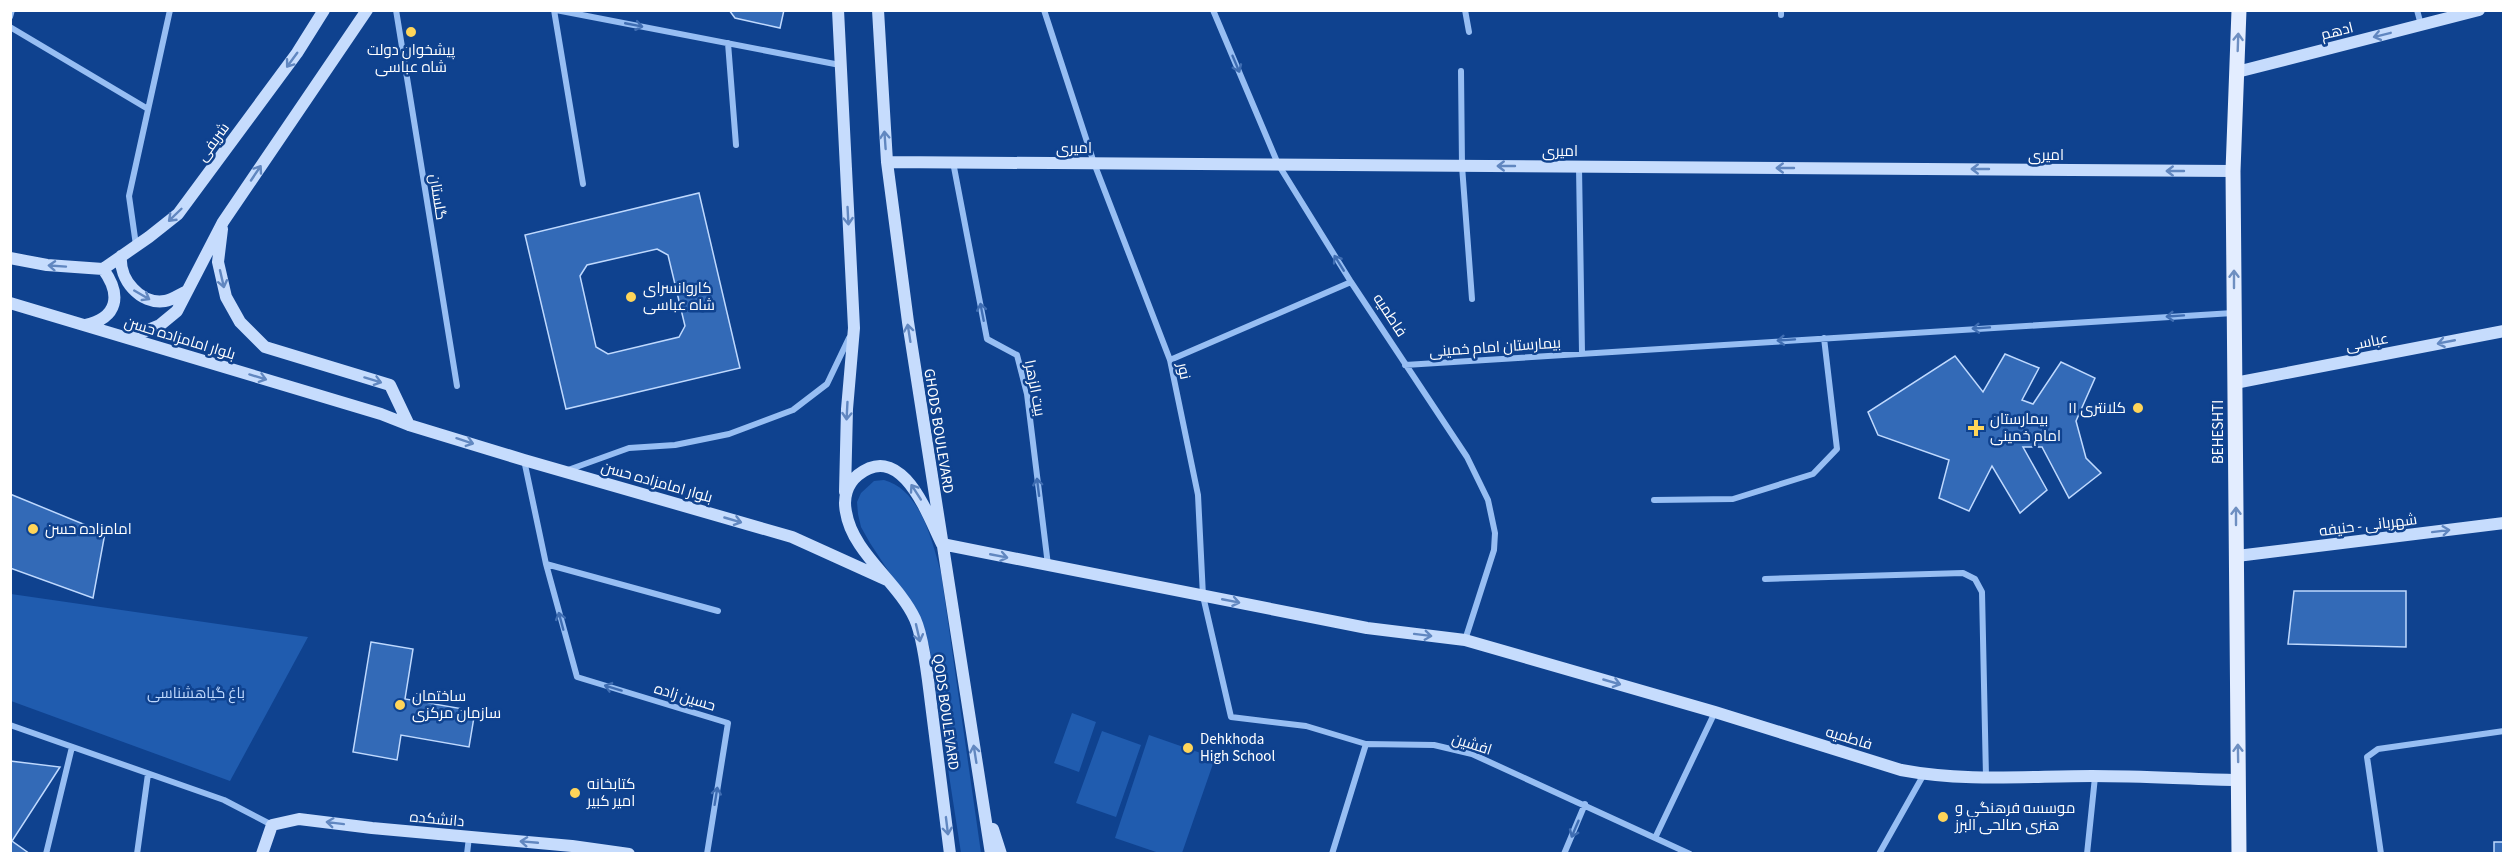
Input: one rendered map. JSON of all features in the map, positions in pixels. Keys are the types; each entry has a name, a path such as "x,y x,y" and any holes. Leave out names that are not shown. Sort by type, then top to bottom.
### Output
{"main road":[{"name":"شریفی","path":"103,269 178,214 297,53 324,10"},
{"path":"122,336 143,332 160,325 177,311 223,222 367,10"},
{"path":"838,10 840,65"},
{"name":"GHODS BOULEVARD","path":"878,10 887,162 908,322 991,854"},
{"name":"BEHESHTI","path":"2239,10 2233,171 2239,854"},
{"name":"ادهم","path":"2237,72 2479,10"},
{"name":"QODS BOULEVARD","path":"840,65 854,328 847,410 845,504 849,526 853,534 915,619 924,660 950,854"},
{"name":"امیری","path":"887,162 2233,171"},
{"name":"بلوار امامزاده حسن","path":"223,222 218,262 226,297 240,322 264,346 390,385 409,425"},
{"path":"121,256 120,268 132,289 147,300 165,301 187,291"},
{"path":"10,258 47,266 103,269 111,280 115,302 108,315 99,322 83,326"},
{"name":"بلوار امامزاده حسن","path":"10,303 381,414 409,425 524,460 792,537 890,582"},
{"name":"عباسی","path":"2235,383 2504,331"},
{"path":"845,504 848,489 860,474 872,468 886,467 896,471 904,476 919,496 942,544"},
{"name":"شهربانی - حنیفه","path":"2237,556 2504,523"},
{"name":"فاطمیه","path":"942,544 1367,628 1464,640 1715,712 1901,770 1924,774 1986,778 2095,776 2238,780"},
{"path":"981,793 1001,854"},
{"name":"دانشکده","path":"272,825 299,819 560,849 629,854"},
{"path":"262,854 272,825"}],"street":[{"path":"136,246 129,196 170,10"},
{"name":"گلستان","path":"396,10 457,386"},
{"path":"583,184 555,10 840,65"},
{"name":"نور","path":"1044,10 1094,163 1170,360 1198,495 1203,596 1231,717"},
{"name":"فاطمیه","path":"1213,10 1278,164 1351,282 1467,457 1488,500 1495,533 1494,550 1464,640"},
{"path":"1465,10 1469,32"},
{"path":"2417,10 2421,25"},
{"path":"10,17 11,11"},
{"path":"10,27 148,108"},
{"path":"728,44 736,145"},
{"path":"1461,71 1462,166 1472,299"},
{"name":"بیت الزهرا","path":"953,162 987,339 1017,355 1027,394 1048,566"},
{"path":"1579,166 1582,353"},
{"path":"1170,360 1351,282"},
{"name":"بیمارستان امام خمینی","path":"1405,365 2234,313"},
{"path":"565,471 629,448 675,446 729,434 794,410 827,384 854,328"},
{"path":"1654,500 1733,499 1813,474 1837,449 1824,338"},
{"path":"524,460 546,564 718,611"},
{"name":"حسین زاده","path":"546,564 576,677 728,723 707,854"},
{"path":"1765,579 1963,573 1975,579 1983,592 1986,778"},
{"path":"1655,838 1715,712"},
{"name":"افشین","path":"1231,717 1306,726 1366,744 1434,745 1472,754 1689,853"},
{"path":"10,725 224,800 272,825"},
{"path":"2381,854 2367,757 2378,749 2504,731"},
{"path":"1332,854 1366,744"},
{"path":"46,854 72,747"},
{"path":"137,854 148,774"},
{"path":"1879,854 1924,774"},
{"path":"2087,854 2095,776"},
{"path":"1564,854 1585,804"},
{"path":"467,854 469,837"}],"green space":[{"path":"884,480 897,486 916,505 929,532 941,573 981,853 961,853 929,645 908,601 861,527 857,502 861,493 874,481"},
{"name":"باغ گیاهشناسی","path":"10,594 308,637 230,781 11,701"},
{"path":"1072,713 1096,722 1079,772 1054,763"},
{"path":"1102,731 1141,745 1116,817 1076,803"},
{"path":"1149,735 1215,758 1182,853 1159,853 1115,838"}],"building":[{"path":"729,10 784,10 780,28 735,18"},
{"path":"699,193 740,368 566,409 525,235","holes":["657,249 668,255 685,326 679,337 608,354 596,347 580,276 587,265"]},
{"name":"بیمارستان امام خمینی","path":"2005,354 2039,368 2022,400 2033,404 2061,362 2095,378 2076,421 2086,458 2101,473 2069,498 2042,447 2023,447 2047,490 2020,513 1992,466 1969,511 1939,498 1949,460 1878,435 1868,412 1955,356 1983,392"},
{"name":"امامزاده حسن","path":"10,494 105,533 93,598 10,568"},
{"path":"2294,591 2406,591 2406,647 2288,644"},
{"name":"ساختمان سازمان مرکزی","path":"371,642 413,649 405,699 475,711 469,747 401,735 397,760 353,752"},
{"path":"10,761 60,767 12,841 30,854 10,854"},
{"path":"2494,842 2504,842 2504,854 2494,854"}],"place":[{"name":"پیشخوان دولت شاه عباسی","path":"411,32"},
{"name":"کاروانسرای شاه عباسی","path":"631,297"},
{"name":"کلانتری ۱۱","path":"2138,408"},
{"name":"بیمارستان امام خمینی","path":"1976,428"},
{"name":"امامزاده حسن","path":"33,529"},
{"name":"ساختمان سازمان مرکزی","path":"400,705"},
{"name":"Dehkhoda High School","path":"1188,748"},
{"name":"کتابخانه امیر کبیر","path":"575,793"},
{"name":"موسسه فرهنگی و هنری صالحی البرز","path":"1943,817"}]}
